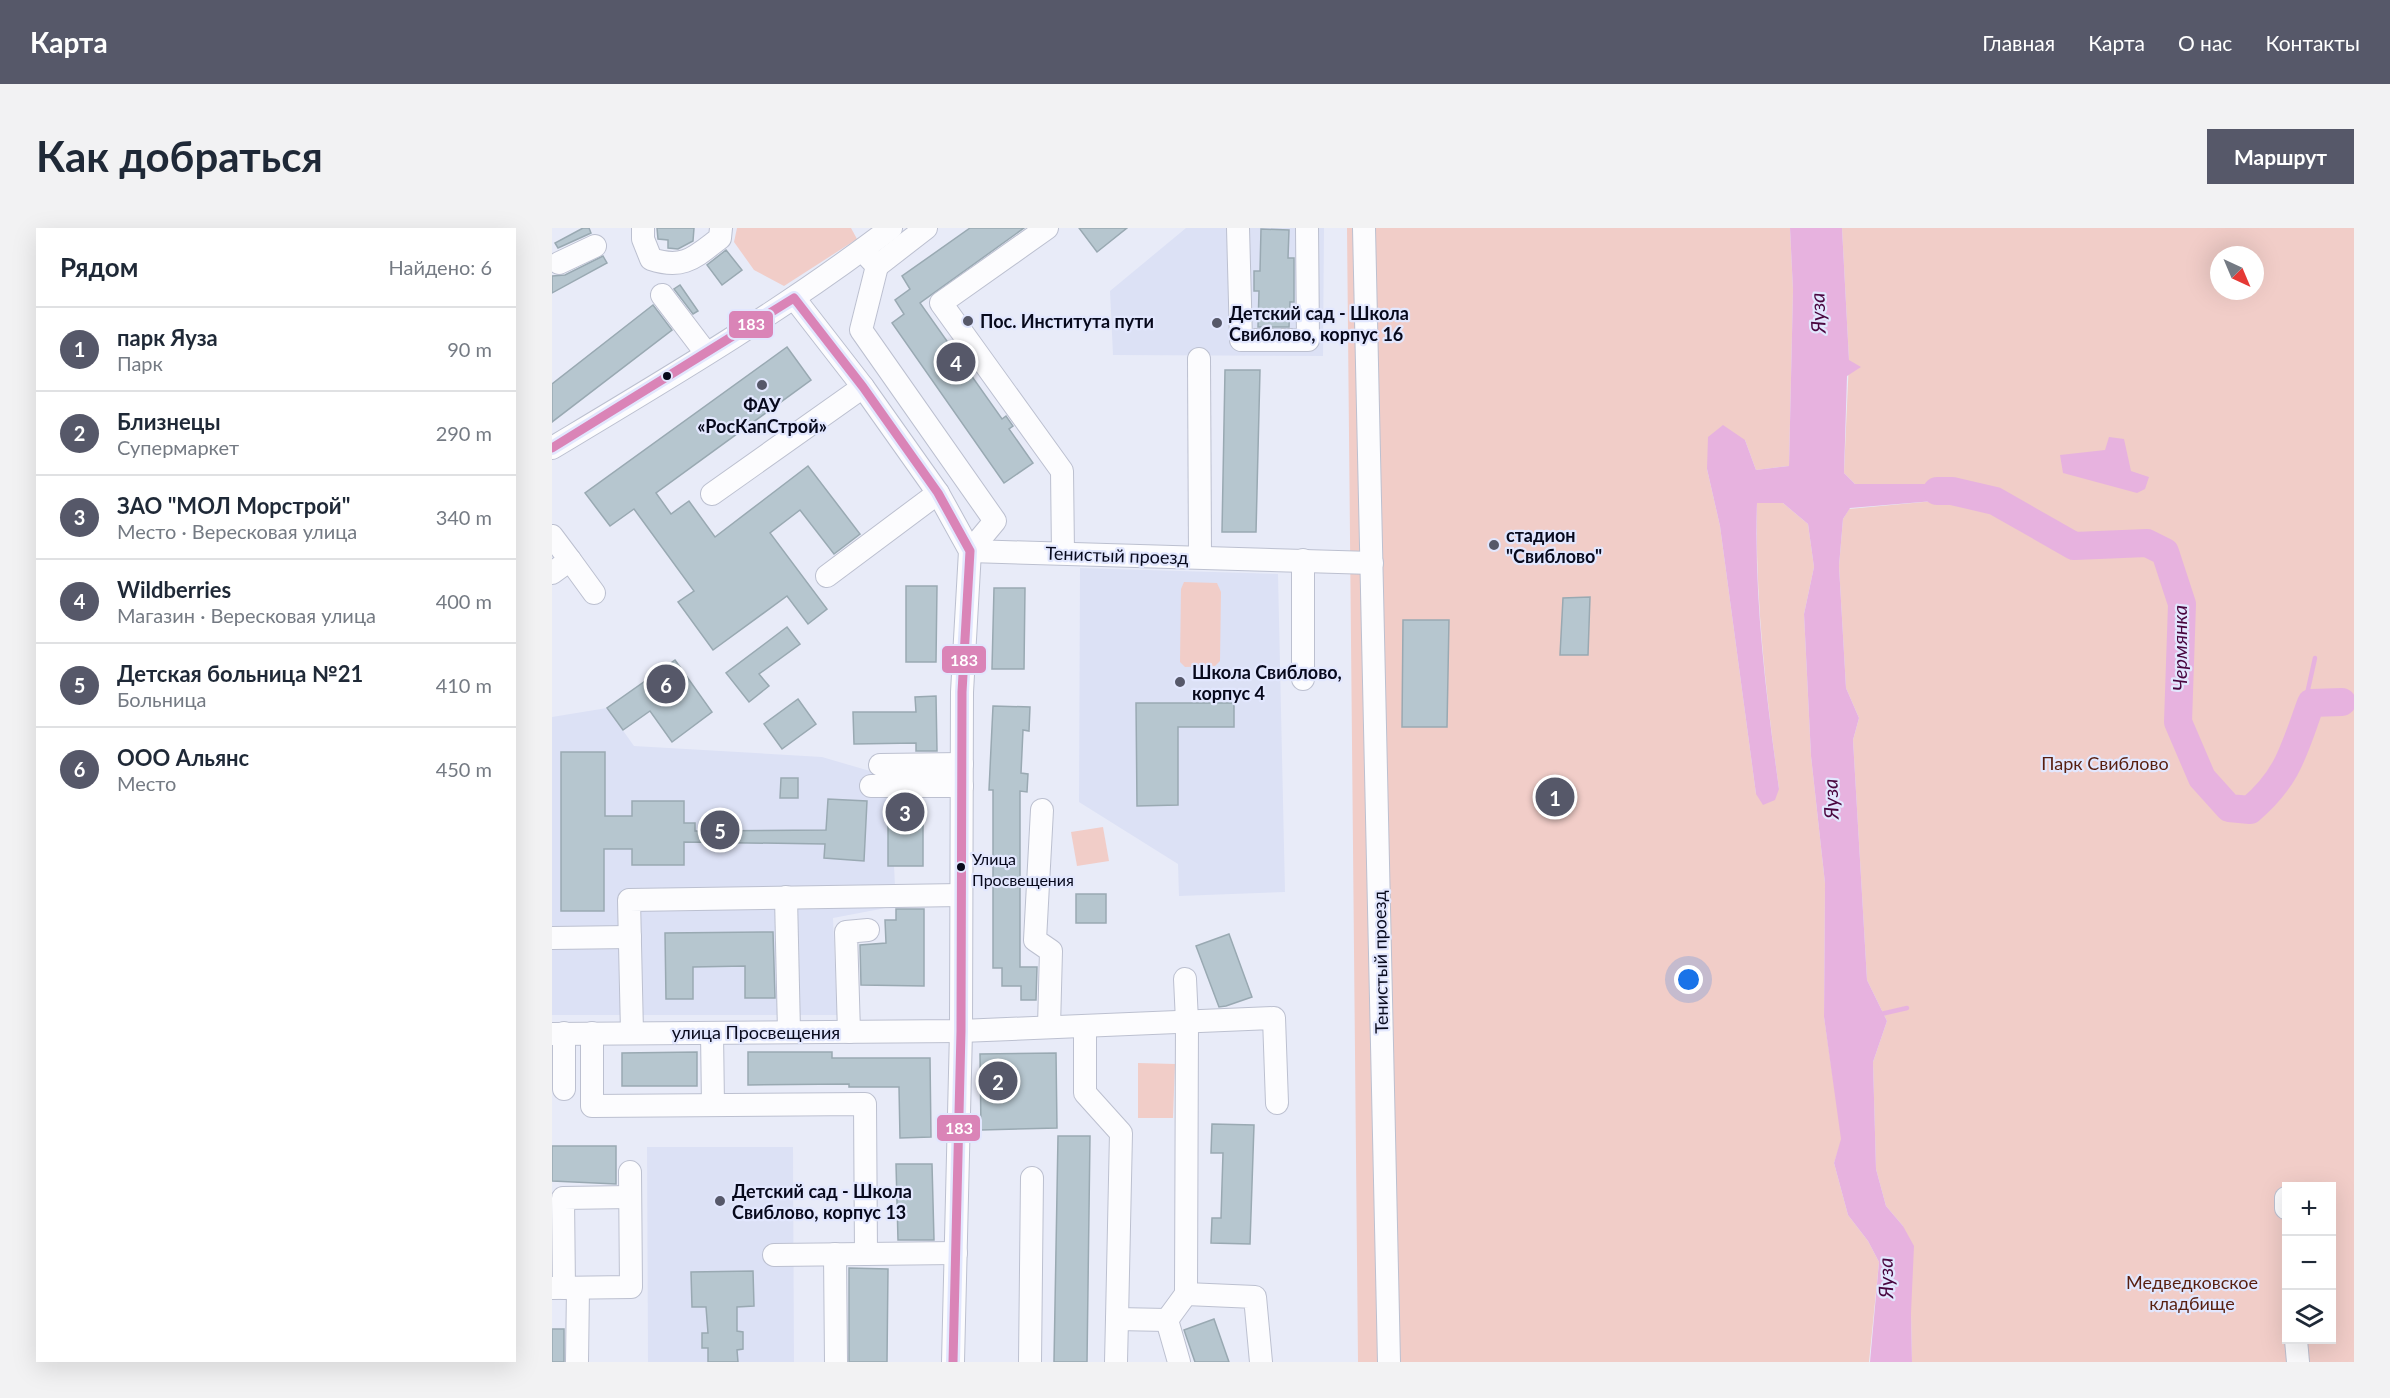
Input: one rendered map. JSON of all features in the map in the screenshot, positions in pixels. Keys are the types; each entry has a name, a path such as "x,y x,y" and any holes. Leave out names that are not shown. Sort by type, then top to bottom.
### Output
{"street":[{"path":"643,228 643,239 651,259 662,263 690,261 720,238 721,228"},
{"path":"552,448 706,353 724,335 794,298 875,243 926,228"},
{"path":"1047,228 941,303 1062,471 1063,553"},
{"path":"1238,228 1241,340 1252,340 1308,339 1307,228"},
{"name":"Тенистый проезд","path":"1364,228 1389,1362"},
{"path":"875,243 861,330 995,521 970,550"},
{"path":"554,260 595,246"},
{"path":"662,295 706,353"},
{"path":"794,298 863,387 938,493 970,550 962,692 961,1031 953,1362"},
{"path":"1199,359 1200,557"},
{"path":"712,494 863,387"},
{"path":"827,576 938,493"},
{"path":"552,536 561,566 594,593"},
{"name":"Тенистый проезд","path":"970,550 1063,553 1155,552 1200,557 1372,563"},
{"path":"1303,560 1303,679"},
{"path":"880,765 962,775"},
{"path":"871,786 962,775"},
{"path":"1042,810 1035,940 1051,951 1049,1027"},
{"path":"632,1033 628,900 961,895"},
{"path":"786,897 789,1032"},
{"path":"849,1032 846,932 868,930"},
{"path":"552,938 630,937"},
{"path":"1167,1320 1186,1294 1187,1021 1185,979"},
{"name":"улица Просвещения","path":"558,1034 961,1031 1274,1018 1277,1103"},
{"path":"1085,1026 1085,1093 1120,1133 1116,1362"},
{"path":"592,1033 592,1106 865,1104 866,1254"},
{"path":"712,1033 713,1105"},
{"path":"558,1034 564,1089"},
{"path":"565,1288 631,1287 630,1172"},
{"path":"1029,1362 1032,1178"},
{"path":"576,1362 565,1288 563,1198 630,1197"},
{"path":"774,1255 956,1253"},
{"path":"835,1254 836,1362"},
{"path":"1186,1294 1255,1297 1261,1362"},
{"path":"1117,1319 1167,1320"},
{"path":"1167,1320 1179,1362"},
{"path":"2296,1344 2298,1362"}],"shaded area":[{"name":"Детский сад - Школа Свиблово, корпус 16","path":"1186,228 1324,228 1323,356 1113,355 1110,291"},
{"name":"Школа Свиблово, корпус 4","path":"1080,568 1278,574 1285,892 1179,896 1178,864 1079,802"},
{"path":"607,708 634,746 822,757 887,776 888,865 894,866 896,906 833,918 837,1015 552,1015 552,717"},
{"name":"Детский сад - Школа Свиблово, корпус 13","path":"647,1147 793,1147 794,1362 648,1362"}],"green space":[{"path":"737,228 851,228 857,239 784,286 754,270 734,242"},
{"path":"1347,228 1790,228 1793,290 1789,466 1756,470 1745,440 1707,469 1720,526 1756,794 1779,789 1762,646 1757,503 1783,503 1808,524 1814,567 1804,614 1811,756 1825,883 1824,1017 1842,1139 1834,1163 1848,1215 1868,1241 1879,1262 1869,1362 1358,1362"},
{"name":"Парк Свиблово","path":"1842,228 2354,228 2354,1362 1912,1362 1911,1313 1903,1226 1886,1206 1876,1169 1873,1062 1887,1021 1867,980 1853,740 1859,718 1846,688 1839,566 1843,519 1849,509 1934,501 1986,501 1933,484 1855,484 1844,473 1849,360"},
{"path":"1184,582 1217,583 1221,592 1220,661 1215,666 1185,667 1180,662 1181,589"},
{"path":"1103,827 1109,861 1077,866 1071,832"},
{"path":"1138,1063 1175,1064 1173,1118 1138,1118"}],"water":[{"name":"Яуза","path":"1790,228 1842,228 1849,360 1861,367 1847,376 1844,473 1855,484 1934,484 1989,501 1934,501 1850,508 1843,519 1839,566 1846,688 1859,718 1853,740 1867,980 1887,1021 1873,1062 1876,1169 1886,1206 1903,1226 1914,1246 1911,1313 1912,1362 1870,1362 1879,1262 1868,1241 1848,1215 1834,1163 1841,1139 1824,1017 1825,883 1811,756 1804,614 1814,567 1808,524 1783,503 1757,503 1759,611 1779,789 1775,800 1763,805 1756,794 1720,526 1707,469 1708,437 1723,425 1745,440 1756,470 1789,466 1793,290"},
{"path":"2109,437 2124,439 2131,471 2149,477 2145,489 2137,493 2063,473 2060,455 2105,450"}],"building":[{"path":"583,228 589,228 591,233 558,248 555,243"},
{"path":"657,228 694,228 693,241 678,249 668,248 668,240 658,239"},
{"path":"970,228 1024,228 920,303 1002,419 1006,416 1013,426 1009,429 1033,463 1004,483 892,323 904,314 895,300 910,289 902,276"},
{"path":"1079,228 1127,228 1097,252"},
{"path":"1261,229 1289,230 1288,258 1294,258 1294,302 1290,302 1289,327 1258,327 1259,291 1254,291 1254,271 1260,271"},
{"path":"726,250 742,270 722,285 707,265"},
{"path":"603,256 607,263 552,293 552,276 565,275"},
{"path":"680,285 698,311 693,314 674,289"},
{"path":"653,305 672,330 552,422 552,384"},
{"path":"787,347 811,380 656,493 671,514 689,501 715,537 808,466 860,534 834,554 800,510 770,533 827,609 808,624 787,596 713,650 678,602 694,591 634,509 610,526 585,493"},
{"path":"1225,370 1260,370 1256,532 1222,532"},
{"path":"906,586 937,586 936,662 906,662"},
{"path":"994,588 1025,588 1024,669 992,669"},
{"path":"1590,597 1588,655 1560,655 1563,598"},
{"path":"1403,620 1449,620 1447,727 1402,727"},
{"path":"787,627 800,644 759,674 769,686 749,702 726,673"},
{"path":"675,660 712,712 672,742 650,711 623,730 607,708"},
{"path":"936,696 937,751 916,751 916,743 854,744 853,712 916,712 915,697"},
{"path":"798,699 816,724 782,749 764,724"},
{"path":"1136,703 1234,703 1234,727 1178,727 1178,805 1137,806"},
{"path":"993,706 1030,707 1029,731 1023,730 1021,773 1028,774 1027,792 1020,791 1020,967 1037,967 1036,1000 1021,1000 1021,986 1002,986 1002,968 993,968 993,790 989,790"},
{"path":"561,752 605,752 605,816 632,816 632,801 684,801 684,823 695,823 695,831 826,830 828,799 867,801 864,861 824,858 825,844 684,842 684,865 632,865 632,849 604,849 604,911 561,911"},
{"path":"781,778 798,778 798,798 780,798"},
{"path":"888,800 923,800 923,866 888,866"},
{"path":"1076,894 1106,894 1106,923 1076,923"},
{"path":"896,909 924,909 924,986 861,985 860,945 886,943 885,920 896,920"},
{"path":"773,932 775,998 745,998 745,966 693,967 693,999 666,999 665,933"},
{"path":"1229,934 1252,997 1219,1007 1196,946"},
{"path":"697,1052 697,1086 622,1086 622,1053"},
{"path":"748,1052 832,1052 832,1058 930,1058 931,1137 900,1138 899,1087 849,1087 849,1084 748,1085"},
{"path":"1056,1053 1057,1128 981,1130 980,1054"},
{"path":"1212,1124 1254,1125 1250,1244 1211,1243 1212,1218 1221,1218 1223,1153 1211,1153"},
{"path":"1058,1136 1090,1136 1087,1362 1054,1362"},
{"path":"552,1146 616,1146 616,1184 552,1181"},
{"path":"896,1164 932,1164 934,1240 898,1240"},
{"path":"849,1268 888,1269 887,1362 849,1362"},
{"path":"753,1271 754,1306 737,1307 737,1331 743,1332 743,1349 737,1350 738,1362 708,1362 708,1348 702,1348 702,1333 708,1333 706,1307 692,1307 691,1272"},
{"path":"1214,1319 1229,1362 1195,1362 1184,1330"},
{"path":"552,1329 564,1329 564,1362 552,1362"}],"waterway":[{"name":"Чермянка","path":"1937,491 1952,491 1995,501 2074,546 2147,543 2165,552 2182,604 2178,722 2202,778 2229,808 2250,810 2274,786 2295,748 2311,703 2342,702"},
{"path":"2311,703 2307,694 2315,658"},
{"path":"1881,1014 1907,1008"}],"transit line":[{"name":"183","path":"552,448 794,298 863,387 938,493 970,551 962,692 961,1031 953,1362"}],"place":[{"name":"Пос. Института пути","path":"968,321"},
{"name":"Детский сад - Школа Свиблово, корпус 16","path":"1217,323"},
{"name":"Wildberries","path":"956,362"},
{"name":"ФАУ «РосКапСтрой»","path":"762,385"},
{"name":"стадион \"Свиблово\"","path":"1494,545"},
{"name":"Школа Свиблово, корпус 4","path":"1180,682"},
{"name":"ООО Альянс","path":"666,684"},
{"name":"парк Яуза","path":"1555,797"},
{"name":"ЗАО \"МОЛ Морстрой\"","path":"905,812"},
{"name":"Детская больница №21","path":"720,830"},
{"name":"Улица Просвещения","path":"961,867"},
{"name":"Близнецы","path":"998,1081"},
{"name":"Детский сад - Школа Свиблово, корпус 13","path":"720,1201"}],"park label":[{"name":"Медведковское кладбище","path":"2192,1292"}]}
